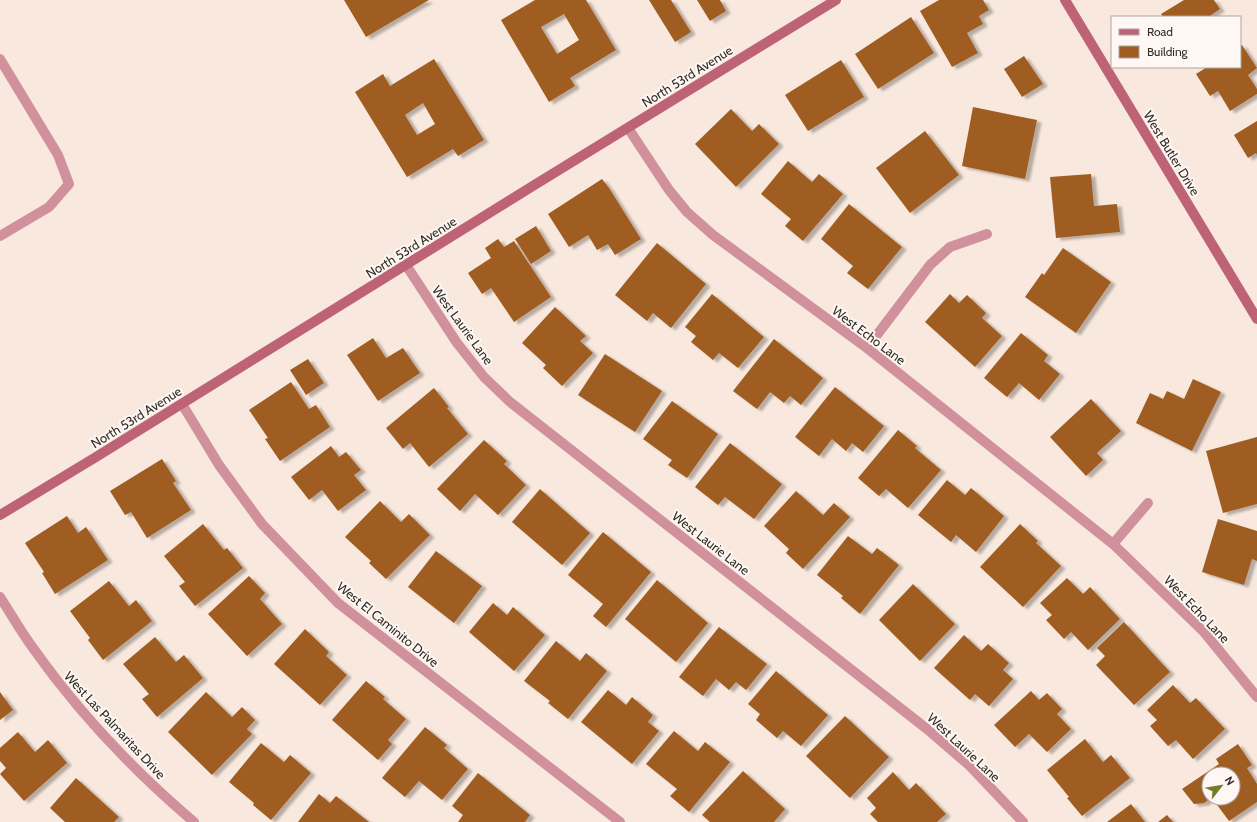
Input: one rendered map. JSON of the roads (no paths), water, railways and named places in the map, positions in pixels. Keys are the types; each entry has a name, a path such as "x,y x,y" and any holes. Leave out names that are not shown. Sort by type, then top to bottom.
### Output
{"street":[{"name":"North 53rd Avenue","path":"0,515 836,0"},
{"name":"West Butler Drive","path":"1065,0 1257,319"},
{"path":"0,59 58,155 69,184 49,207 0,236"},
{"name":"West Echo Lane","path":"628,128 669,190 687,212 713,235 866,348 1113,544 1204,632 1257,697"},
{"path":"866,348 930,265 950,247 987,234"},
{"name":"West Laurie Lane","path":"406,266 457,343 484,377 510,402 927,729 970,766 1023,822"},
{"name":"West El Caminito Drive","path":"182,404 219,465 262,524 338,603 620,822"},
{"path":"1113,544 1148,503"},
{"name":"West Las Palmaritas Drive","path":"0,597 32,647 82,712 144,778 194,822"}]}
